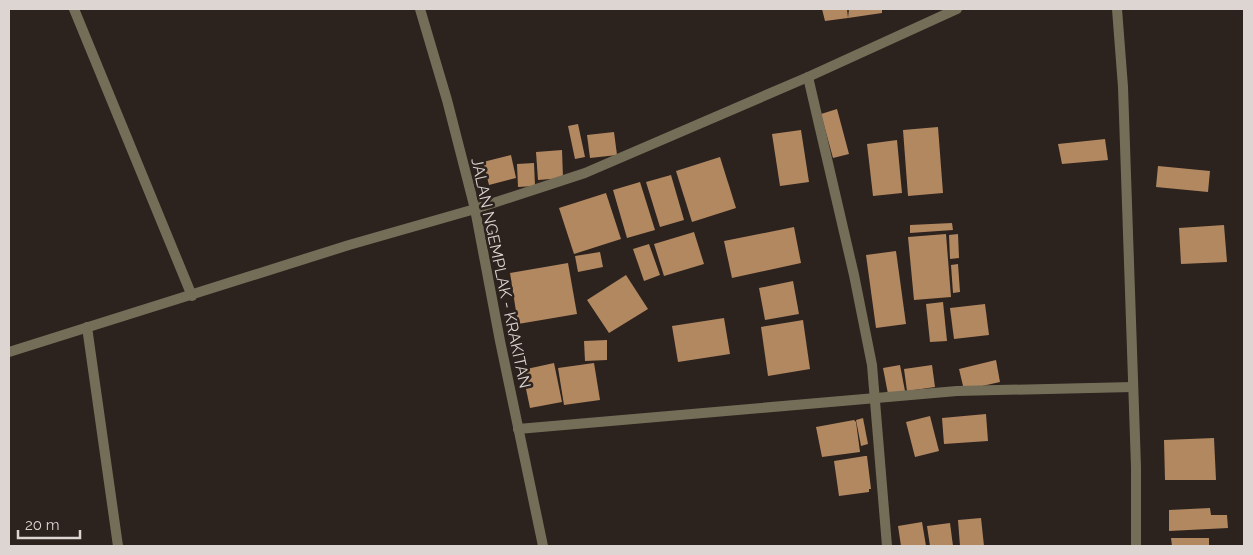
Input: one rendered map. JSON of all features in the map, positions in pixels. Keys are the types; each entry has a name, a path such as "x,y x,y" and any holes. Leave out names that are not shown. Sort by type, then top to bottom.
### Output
{"street":[{"path":"74,9 192,296"},
{"name":"JALAN NGEMPLAK - KRAKITAN","path":"420,9 447,100 475,209 543,546"},
{"path":"9,352 87,326 192,296 349,245 475,209 584,173 808,77 957,9"},
{"path":"1117,9 1123,87 1133,387 1136,546"},
{"path":"808,77 854,274 872,365 887,546"},
{"path":"87,326 118,546"},
{"path":"518,429 957,391 1133,387"}],"building":[{"path":"822,9 847,9 848,18 825,21"},
{"path":"849,9 882,9 882,13 848,18"},
{"path":"837,109 849,154 833,158 821,114"},
{"path":"578,124 585,157 575,159 568,126"},
{"path":"938,127 943,193 908,196 903,130"},
{"path":"801,130 809,182 780,186 772,134"},
{"path":"614,132 617,155 590,158 587,135"},
{"path":"1105,139 1108,160 1062,164 1058,144"},
{"path":"897,140 902,193 873,196 867,144"},
{"path":"562,150 563,178 538,180 536,152"},
{"path":"511,155 516,178 489,185 483,162"},
{"path":"720,157 736,208 692,222 676,171"},
{"path":"534,163 535,186 518,187 517,164"},
{"path":"1158,166 1210,171 1208,192 1156,187"},
{"path":"671,175 684,220 660,227 646,182"},
{"path":"640,182 655,230 627,238 613,190"},
{"path":"606,193 621,239 574,254 559,208"},
{"path":"952,223 953,230 910,233 910,225"},
{"path":"1224,225 1227,262 1181,264 1179,228"},
{"path":"794,227 801,263 732,278 724,241"},
{"path":"694,232 704,264 664,276 654,244"},
{"path":"946,234 951,297 914,300 908,237"},
{"path":"958,234 959,258 950,259 949,235"},
{"path":"649,244 660,275 644,281 633,249"},
{"path":"896,251 906,324 876,328 866,255"},
{"path":"600,252 603,267 578,272 575,256"},
{"path":"568,263 577,314 518,324 510,273"},
{"path":"958,264 960,292 953,293 951,265"},
{"path":"626,275 648,309 609,333 587,300"},
{"path":"793,281 799,314 765,320 759,288"},
{"path":"943,302 947,341 930,342 926,304"},
{"path":"985,304 989,335 954,339 950,308"},
{"path":"724,318 730,354 678,362 672,326"},
{"path":"803,320 810,369 768,376 761,327"},
{"path":"607,340 607,360 585,361 584,341"},
{"path":"996,360 1000,382 964,390 959,369"},
{"path":"554,363 562,402 530,408 522,370"},
{"path":"594,363 600,400 564,405 558,368"},
{"path":"900,365 905,391 888,394 883,368"},
{"path":"932,365 935,387 907,391 904,369"},
{"path":"986,414 988,441 944,444 942,418"},
{"path":"930,416 939,451 915,457 906,422"},
{"path":"863,418 868,444 861,446 856,420"},
{"path":"854,420 856,422 860,452 822,457 816,427"},
{"path":"1214,438 1216,480 1165,480 1164,440"},
{"path":"867,456 871,489 869,489 869,492 839,496 834,461"},
{"path":"1210,508 1211,515 1227,515 1228,528 1169,531 1169,510"},
{"path":"981,518 984,546 960,546 958,520"},
{"path":"922,522 926,546 901,546 898,526"},
{"path":"950,523 953,546 930,546 927,526"},
{"path":"1171,538 1209,538 1209,546 1172,546"}]}
